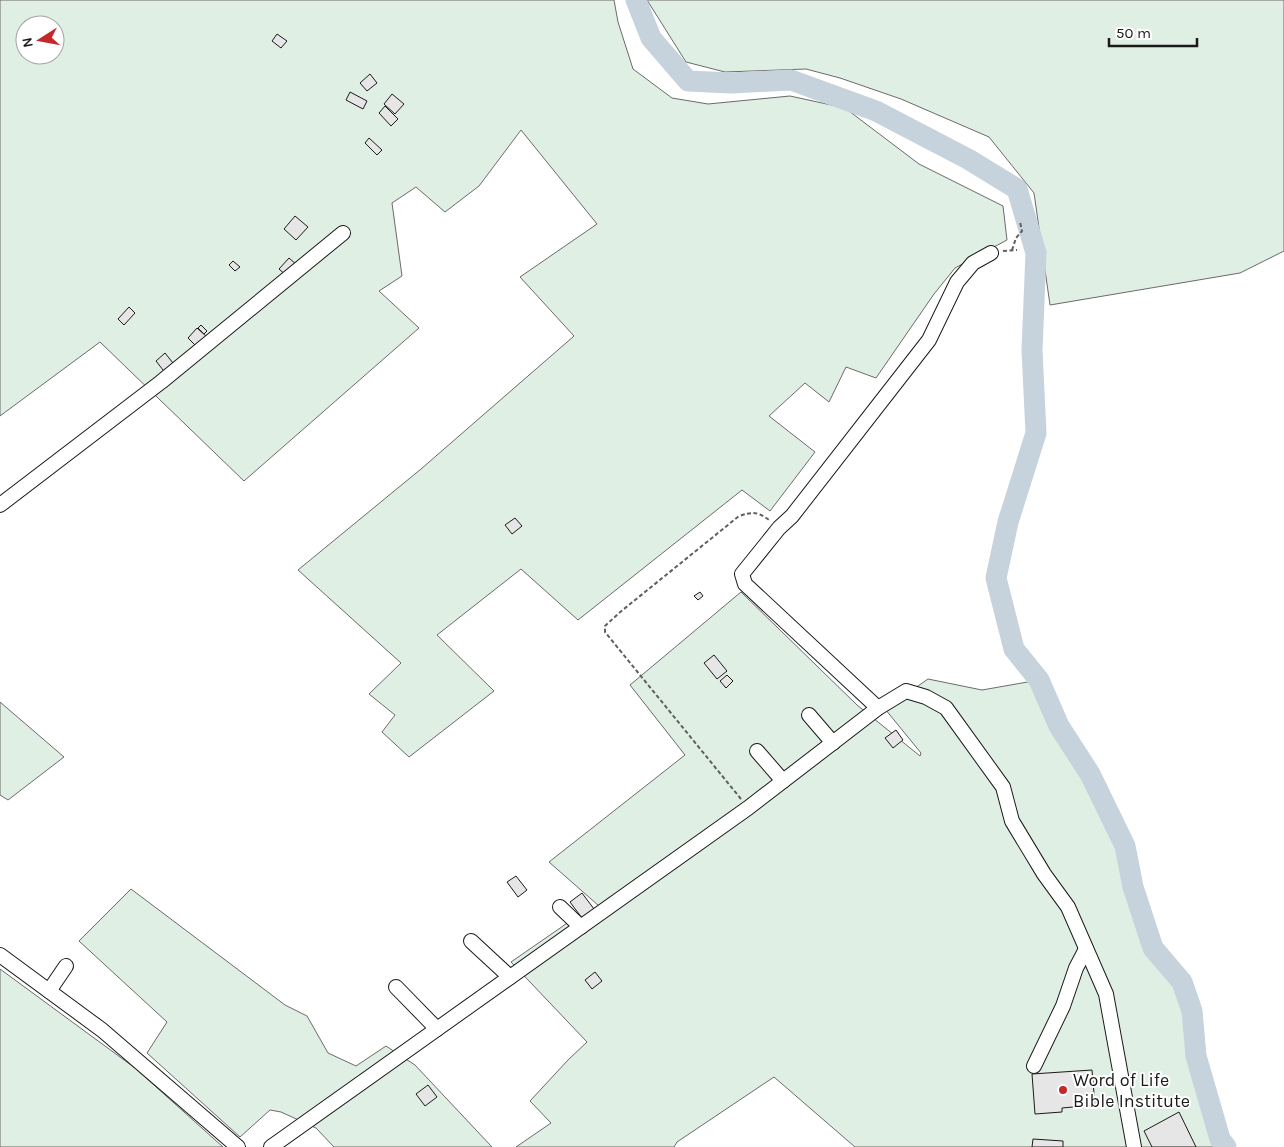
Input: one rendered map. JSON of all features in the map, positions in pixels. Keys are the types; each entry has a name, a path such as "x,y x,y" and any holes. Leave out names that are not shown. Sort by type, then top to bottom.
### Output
{"street":[{"path":"0,505 162,382 343,233"},
{"path":"878,708 745,584 742,574 779,528 792,516 929,340 957,282 973,263 991,253"},
{"path":"271,1147 748,808 878,708 906,691 926,697 946,708 1003,787 1012,821 1044,874 1068,907 1106,994 1134,1147"},
{"path":"809,715 833,743"},
{"path":"757,751 783,781"},
{"path":"560,907 581,927"},
{"path":"470,941 510,977"},
{"path":"1034,1066 1063,1006 1076,968 1086,949"},
{"path":"0,955 102,1030 238,1147"},
{"path":"49,991 66,966"},
{"path":"396,987 438,1029"}],"path":[{"path":"1012,250 1016,238 1022,231 1020,222"},
{"path":"748,808 605,632 605,626 739,516 752,512 763,515 779,528"}],"green space":[{"path":"0,0 614,0 618,22 633,69 672,98 708,104 790,96 845,108 919,164 1003,206 1007,240 955,268 934,294 876,378 846,367 829,402 805,383 769,416 815,452 770,511 742,490 578,620 521,569 437,635 494,691 409,757 382,732 395,715 369,694 401,663 298,570 421,469 574,336 520,277 597,224 521,130 479,186 445,212 416,187 392,203 402,276 379,291 419,328 244,481 100,342 0,416"},
{"path":"647,0 1284,0 1284,251 1240,273 1050,305 1034,193 989,137 901,99 840,78 806,69 725,72 686,62"},
{"path":"741,592 857,705 920,756 921,753 885,709 928,679 982,690 1039,680 1059,726 1090,774 1125,846 1153,948 1182,982 1192,1011 1196,1056 1220,1139 1226,1147 855,1147 774,1077 677,1142 674,1147 516,1147 551,1123 530,1101 587,1042 511,962 576,917 599,906 549,862 685,755 630,685"},
{"path":"0,702 64,757 8,800 0,795"},
{"path":"131,889 285,1005 307,1016 328,1053 356,1066 386,1046 415,1065 492,1147 334,1147 316,1128 281,1112 270,1110 240,1137 147,1053 167,1022 79,941"},
{"path":"0,969 135,1068 223,1147 0,1147"}],"building":[{"path":"277,34 287,41 281,48 272,41"},
{"path":"370,74 377,83 367,91 360,83"},
{"path":"350,92 367,101 363,109 346,100"},
{"path":"392,94 404,104 395,114 384,104"},
{"path":"385,106 398,119 391,126 379,113"},
{"path":"369,138 382,150 377,155 365,143"},
{"path":"295,216 308,227 296,240 284,229"},
{"path":"289,258 298,266 288,277 279,269"},
{"path":"233,261 240,267 235,271 229,265"},
{"path":"129,307 135,313 124,325 118,319"},
{"path":"201,325 207,331 204,334 198,328"},
{"path":"197,328 207,337 197,347 188,338"},
{"path":"165,353 177,368 167,375 156,361"},
{"path":"515,518 522,526 512,534 505,525"},
{"path":"700,592 703,596 698,600 694,596"},
{"path":"714,655 727,671 717,679 704,663"},
{"path":"727,675 733,681 726,688 720,681"},
{"path":"896,730 903,740 893,748 885,738"},
{"path":"516,876 527,890 518,897 507,882"},
{"path":"582,893 594,909 582,918 570,902"},
{"path":"595,972 602,981 592,989 585,980"},
{"name":"Word of Life Bible Institute","path":"1092,1070 1095,1105 1062,1108 1062,1112 1035,1114 1032,1074"},
{"path":"428,1085 437,1097 425,1106 416,1094"},
{"path":"1179,1112 1196,1147 1152,1147 1144,1131"},
{"path":"1033,1139 1063,1141 1063,1147 1032,1147"}],"waterway":[{"path":"636,0 651,38 688,81 731,83 791,80 876,111 968,159 1017,189 1036,253 1032,350 1036,433 1008,522 996,578 1014,649 1039,680 1059,726 1090,774 1125,846 1133,887 1153,948 1182,982 1192,1011 1196,1056 1220,1139 1226,1147"}],"place":[{"name":"Word of Life Bible Institute","path":"1063,1090"}]}
